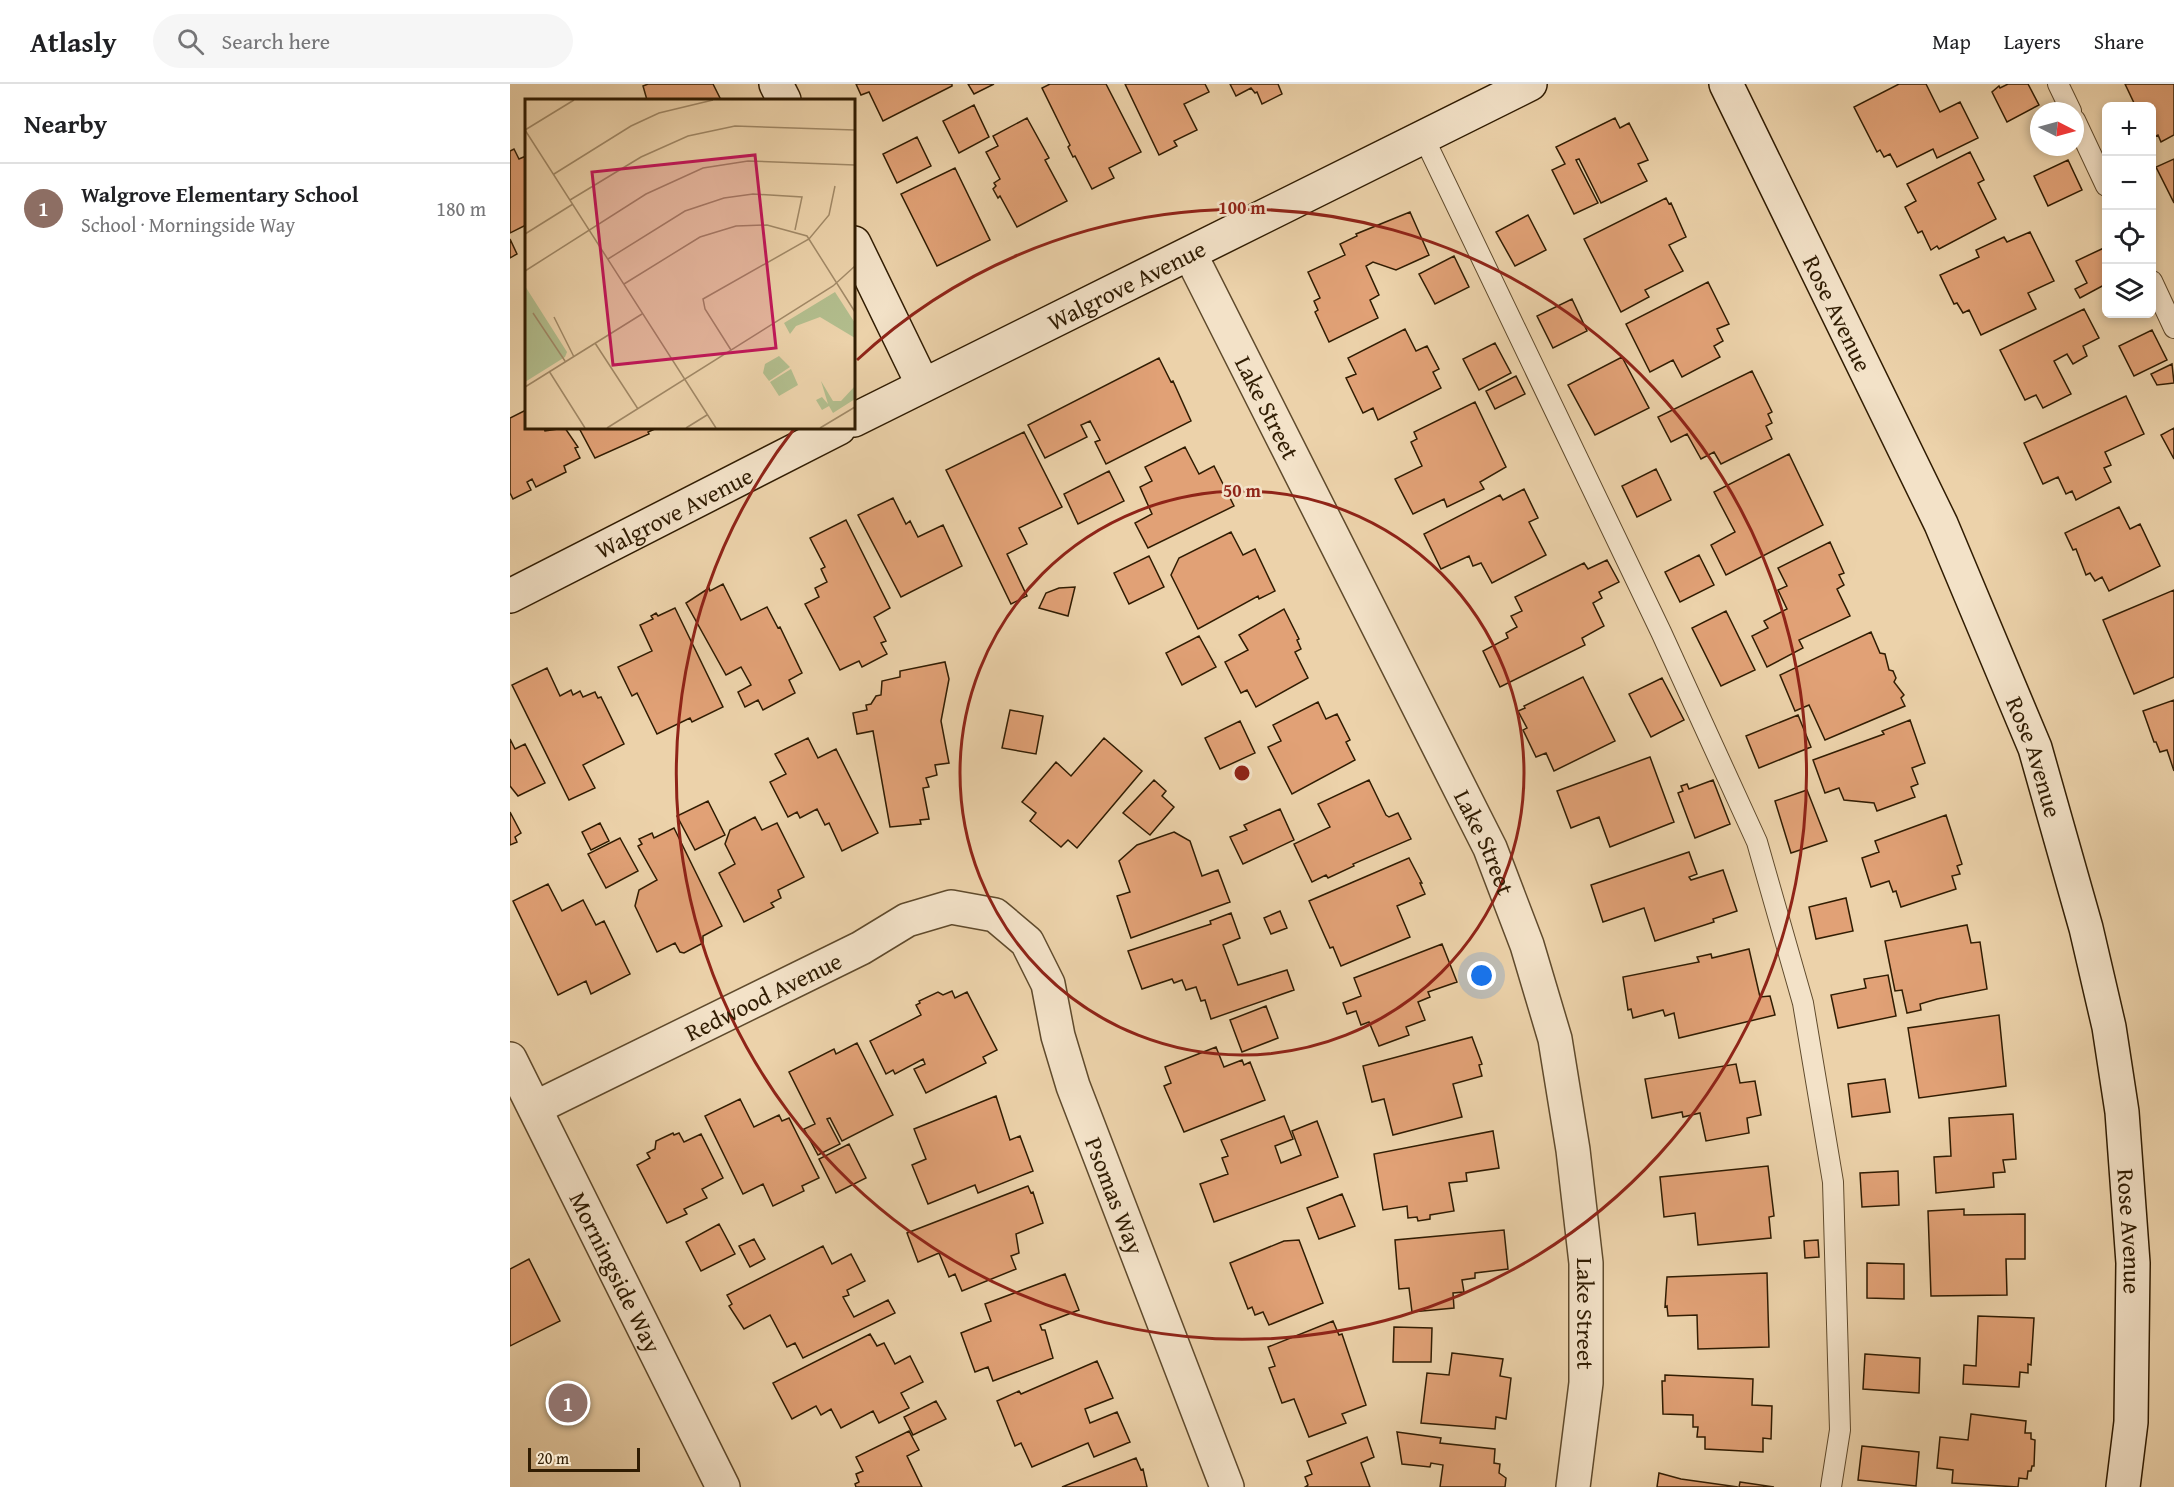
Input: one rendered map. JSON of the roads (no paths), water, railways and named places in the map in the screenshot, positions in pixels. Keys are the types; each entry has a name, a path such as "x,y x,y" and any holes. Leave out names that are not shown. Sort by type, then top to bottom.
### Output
{"street":[{"path":"776,84 784,99"},
{"name":"Walgrove Avenue","path":"855,419 1530,84"},
{"name":"Rose Avenue","path":"1726,84 1941,524 2035,748 2080,905 2109,1027 2122,1112 2132,1251 2131,1422 2123,1487"},
{"path":"855,245 923,385"},
{"name":"Lake Street","path":"1190,254 1490,848 1527,945 1555,1039 1573,1150 1586,1263 1586,1383 1574,1487"},
{"name":"Walgrove Avenue","path":"510,596 837,429"},
{"name":"Redwood Avenue","path":"534,1108 861,948 907,920 951,907 995,915"},
{"name":"Psomas Way","path":"995,915 1028,942 1048,984 1058,1036 1073,1086 1227,1487"},
{"name":"Morningside Way","path":"510,1059 723,1487"}],"lane":[{"path":"2058,84 2067,102"},
{"path":"1423,136 1661,632 1757,842 1803,1003 1833,1182 1840,1430 1831,1487"},
{"path":"2084,139 2102,177"},
{"path":"2156,291 2174,328"}],"place":[{"name":"Walgrove Elementary School","path":"568,1403"}]}
